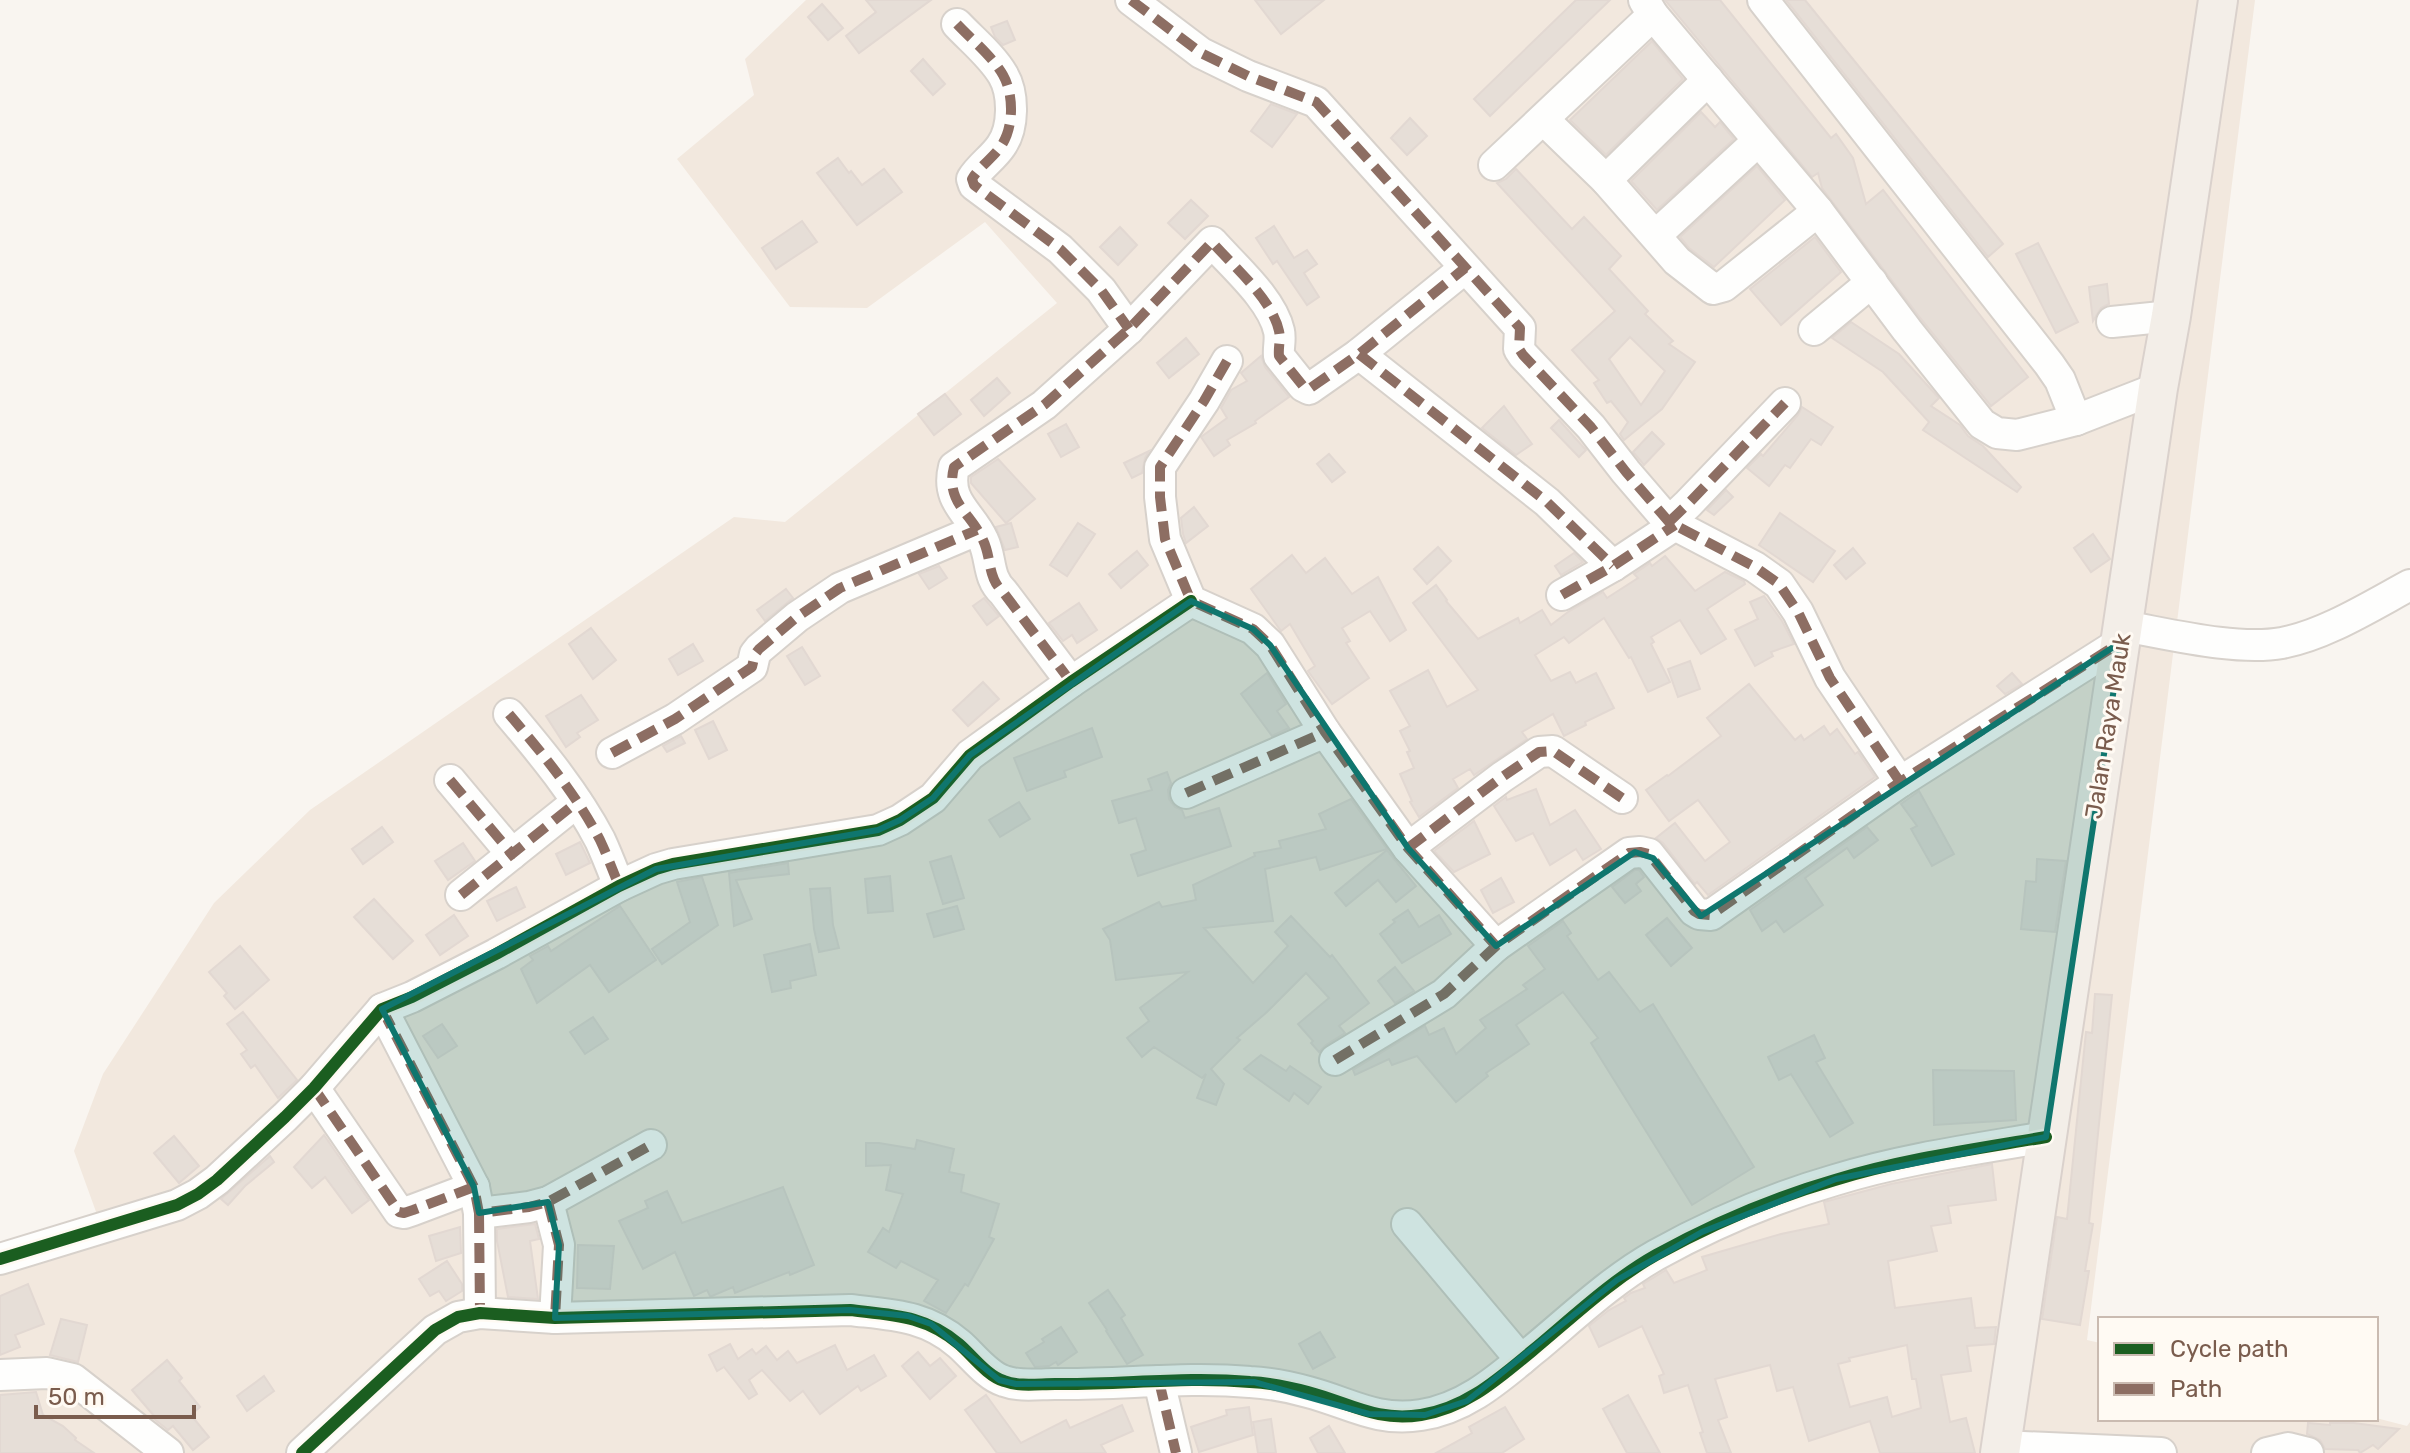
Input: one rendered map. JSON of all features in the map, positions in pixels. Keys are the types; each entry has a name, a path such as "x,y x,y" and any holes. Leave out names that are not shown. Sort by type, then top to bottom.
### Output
{"main road":[{"name":"Jalan Raya Mauk","path":"2001,1450 2218,0"}],"street":[{"path":"1131,0 1201,53 1248,76 1316,102 1520,328 1519,349 1523,355 1591,427 1672,524 1755,567 1779,584 1794,604 1830,678 1900,782"},
{"path":"1763,0 2049,364 2060,380 2076,420"},
{"path":"1494,165 1544,120 1648,8 1818,211 1907,330 1970,410 1989,429 2017,435 2076,420 2158,388"},
{"path":"957,24 1004,77 1011,112 1007,136 976,173 972,179 974,185 1060,249 1101,290 1129,329"},
{"path":"1606,180 1708,80"},
{"path":"1544,120 1606,180 1677,261 1706,286 1719,289 1818,211"},
{"path":"1656,235 1758,141"},
{"path":"1071,682 994,584 985,545 959,508 952,486 954,467 1044,405 1129,329 1212,242 1268,305 1279,328 1279,356 1306,388 1313,387 1359,354 1465,268"},
{"path":"1814,330 1872,282"},
{"path":"1842,309 1907,330"},
{"path":"2112,322 2171,316"},
{"path":"1359,354 1547,502 1613,566"},
{"path":"1227,361 1160,467 1165,539 1191,601 1253,629 1270,645 1325,732 1408,848 1496,946"},
{"path":"1562,595 1613,566 1672,524 1785,403"},
{"path":"612,753 675,719 752,667 759,649 829,594 977,530"},
{"path":"1335,1060 1444,994 1496,946 1623,857 1635,852 1645,852 1653,858 1694,911 1711,915 1900,782 2122,634 2263,645 2281,643 2349,617 2410,585"},
{"path":"0,1259 177,1205 198,1194 217,1180 314,1088 382,1009 496,954 619,886 673,864 878,830 914,812 933,798 970,755 1191,601"},
{"path":"509,714 577,802 600,840 619,886"},
{"path":"1186,793 1325,732"},
{"path":"1408,848 1539,752 1553,751 1622,798"},
{"path":"450,780 512,854"},
{"path":"461,895 577,802"},
{"path":"382,1009 477,1200 480,1313"},
{"path":"314,1088 399,1212 404,1213 477,1200 529,1207 548,1202 651,1145"},
{"path":"302,1453 435,1330 458,1317 480,1313 555,1318 871,1312 908,1316 931,1324 956,1341 999,1380 1016,1384 1199,1379 1254,1382 1308,1392 1369,1414 1399,1418 1425,1415 1467,1401 1491,1385 1629,1272 1666,1250 1752,1209 1836,1179 1924,1158 2046,1137"},
{"path":"548,1202 559,1245 555,1318"},
{"path":"1407,1224 1521,1360"},
{"path":"0,1375 47,1373 73,1379 168,1453"},
{"path":"1159,1381 1176,1453"},
{"path":"2267,1453 2288,1448 2308,1453"},
{"path":"2001,1450 2161,1453"}],"highlighted area":[{"path":"1191,601 1253,629 1270,645 1408,848 1496,946 1635,852 1653,858 1701,916 2121,642 2046,1137 1836,1179 1702,1232 1617,1280 1467,1401 1425,1415 1369,1414 1254,1382 1016,1384 999,1380 931,1324 908,1316 850,1310 555,1318 559,1245 548,1202 479,1213 474,1187 382,1009 656,869 878,830 900,820 933,798 970,755"}],"shaded area":[{"path":"806,0 2255,0 2087,1340 2098,1343 2098,1421 2378,1421 2378,1419 2407,1426 2410,1422 2410,1453 0,1453 0,1244 99,1220 74,1151 103,1074 214,903 310,810 734,517 785,522 1057,303 985,222 867,308 790,307 677,159 754,95 745,59"}],"building":[{"path":"866,0 931,0 859,53 846,36 876,12"},
{"path":"1255,0 1324,0 1281,34"},
{"path":"1576,0 1610,0 1490,116 1474,99"},
{"path":"1665,0 1720,0 1831,138 1836,134 1853,158 1866,204 1883,190 2028,377 1991,406 1822,188 1818,173 1812,177"},
{"path":"1786,0 1805,0 2003,244 1988,257"},
{"path":"822,4 843,28 828,40 808,17"},
{"path":"1007,21 1015,40 1003,45 991,27"},
{"path":"1652,41 1683,79 1606,155 1570,120"},
{"path":"923,59 945,84 933,95 911,71"},
{"path":"1271,104 1297,114 1272,147 1251,131"},
{"path":"1701,112 1715,127 1720,122 1734,139 1657,210 1631,181"},
{"path":"1410,118 1427,136 1407,155 1391,138"},
{"path":"838,158 862,185 884,169 902,192 857,225 817,173"},
{"path":"1757,166 1785,200 1714,267 1680,237"},
{"path":"1516,169 1572,229 1584,217 1621,256 1609,269 1648,311 1645,314 1673,341 1669,344 1695,362 1662,409 1624,440 1620,434 1628,422 1611,401 1607,403 1594,383 1599,380 1572,350 1615,311 1497,183","holes":["1630,337 1665,371 1641,405 1609,359"]},
{"path":"1191,200 1208,216 1185,239 1168,223"},
{"path":"802,221 817,242 776,269 762,248"},
{"path":"1274,226 1294,258 1307,250 1317,264 1304,273 1319,297 1307,305 1277,261 1273,264 1256,238"},
{"path":"1120,227 1137,245 1118,265 1100,247"},
{"path":"1815,237 1841,272 1781,325 1750,289"},
{"path":"2038,243 2078,322 2056,333 2016,254"},
{"path":"2107,284 2109,304 2101,308 2093,321 2089,287"},
{"path":"1851,322 1899,354 1939,398 1931,406 1960,425 1968,436 1983,446 2021,487 2017,492 1923,430 1929,422 1883,372 1832,338"},
{"path":"1186,338 1199,354 1169,378 1157,363"},
{"path":"1261,356 1265,367 1289,397 1256,423 1227,440 1230,445 1214,456 1201,437 1227,418 1221,408 1231,390 1247,381 1241,373"},
{"path":"997,378 1010,393 984,416 971,400"},
{"path":"945,394 961,414 934,435 918,414"},
{"path":"1504,406 1532,444 1516,455 1482,428"},
{"path":"1802,407 1833,427 1821,445 1811,439 1790,468 1785,465 1769,486 1747,468 1761,454 1763,456"},
{"path":"1559,420 1586,450 1579,457 1551,428"},
{"path":"1066,424 1079,447 1061,457 1048,434"},
{"path":"1652,432 1664,444 1644,465 1633,452"},
{"path":"1149,451 1142,473 1132,478 1124,463"},
{"path":"1329,454 1345,472 1332,482 1317,464"},
{"path":"998,459 1035,499 1006,523 971,483 971,477"},
{"path":"1726,490 1733,497 1714,515 1707,510"},
{"path":"1194,507 1208,526 1186,543 1181,518"},
{"path":"1780,513 1835,551 1813,582 1759,545"},
{"path":"1011,523 1018,547 1005,550 996,527"},
{"path":"1078,523 1095,534 1067,576 1050,565"},
{"path":"2093,534 2110,559 2091,572 2074,548"},
{"path":"1438,547 1451,561 1427,584 1414,569"},
{"path":"1853,548 1865,563 1846,579 1834,565"},
{"path":"1137,551 1148,565 1121,588 1109,574"},
{"path":"1574,553 1583,562 1561,575 1555,566"},
{"path":"1292,555 1306,573 1325,558 1352,594 1378,577 1406,630 1390,641 1370,611 1342,628 1350,641 1346,643 1369,678 1332,704 1308,671 1315,666 1290,624 1281,631 1251,589"},
{"path":"1665,556 1695,591 1725,572 1744,581 1745,584 1707,609 1726,639 1701,654 1680,620 1651,637 1654,642 1651,644 1670,682 1648,692 1631,657 1604,618 1569,643 1564,637 1535,655 1551,681 1570,672 1576,683 1596,673 1614,708 1564,736 1553,714 1522,732 1527,739 1474,775 1470,769 1453,779 1458,788 1419,817 1400,774 1414,768 1400,731 1410,726 1390,691 1428,670 1447,707 1478,690 1413,603 1436,585 1478,639 1518,618 1520,623 1542,610 1551,625 1603,592 1607,598 1638,578 1634,574"},
{"path":"939,566 947,578 929,589 919,574"},
{"path":"786,589 793,598 765,621 757,610"},
{"path":"1764,596 1794,644 1771,652 1773,656 1755,666 1735,630 1758,619 1750,602"},
{"path":"984,598 999,616 987,625 973,606"},
{"path":"1079,603 1097,630 1077,643 1072,635 1063,641 1049,623"},
{"path":"591,628 616,660 593,679 569,644"},
{"path":"693,644 703,661 678,675 669,659"},
{"path":"802,647 820,676 805,685 787,656"},
{"path":"1690,661 1700,689 1678,697 1668,669"},
{"path":"1267,673 1286,704 1277,711 1289,728 1272,736 1241,694"},
{"path":"2012,673 2022,684 2005,694 1997,686"},
{"path":"983,682 999,699 968,726 953,710"},
{"path":"1749,684 1795,740 1801,735 1804,740 1824,726 1830,735 1837,729 1875,777 1708,895 1656,838 1675,823 1705,861 1730,842 1698,800 1669,821 1646,790 1721,736 1707,718"},
{"path":"581,695 598,720 577,733 580,737 566,747 546,716"},
{"path":"713,721 727,750 709,759 695,730"},
{"path":"1092,728 1102,757 1064,771 1066,777 1027,791 1014,758"},
{"path":"681,736 685,743 667,752 663,746"},
{"path":"1167,772 1171,783 1169,799 1175,807 1182,810 1185,818 1219,808 1231,846 1138,876 1131,855 1146,850 1136,818 1119,823 1112,801 1152,790 1148,779"},
{"path":"1536,789 1550,825 1575,810 1601,849 1583,860 1576,849 1550,865 1533,833 1516,841 1494,806 1506,797 1507,800"},
{"path":"1919,791 1954,854 1932,866 1911,829 1917,826 1901,804"},
{"path":"1351,799 1387,849 1320,870 1316,857 1265,869 1273,921 1204,928 1253,983 1288,946 1275,932 1291,916 1330,957 1332,955 1369,1003 1339,1026 1345,1033 1319,1052 1298,1024 1329,998 1306,973 1237,1038 1240,1040 1211,1069 1224,1084 1216,1105 1197,1098 1206,1074 1202,1078 1154,1047 1142,1057 1127,1038 1149,1021 1140,1008 1188,972 1116,980 1110,940 1103,929 1159,902 1162,907 1196,900 1193,885 1255,856 1254,853 1281,848 1279,841 1326,829 1319,814"},
{"path":"1019,802 1030,819 1000,837 989,820"},
{"path":"1474,821 1490,854 1454,872 1434,851"},
{"path":"382,827 393,842 363,864 352,849"},
{"path":"1867,827 1878,840 1854,858 1847,848 1805,878 1823,905 1784,932 1776,921 1762,931 1750,910"},
{"path":"580,842 590,863 566,875 556,854"},
{"path":"463,843 475,861 448,880 435,861"},
{"path":"1387,850 1416,886 1396,902 1378,880 1346,906 1335,893"},
{"path":"951,856 964,898 943,904 930,862"},
{"path":"2037,859 2066,861 2055,932 2021,929 2026,881 2036,882"},
{"path":"788,863 789,874 736,880 752,919 734,926 729,873"},
{"path":"1639,870 1644,877 1636,884 1641,891 1625,903 1612,887"},
{"path":"890,876 893,911 868,913 865,879"},
{"path":"702,877 718,925 662,964 652,949 690,922 677,882"},
{"path":"1501,878 1514,902 1493,913 1481,890"},
{"path":"516,887 525,907 497,921 487,901"},
{"path":"830,888 833,925 839,948 819,952 810,889"},
{"path":"374,899 413,941 393,959 354,917"},
{"path":"620,906 656,960 609,992 590,965 537,1003 521,969 533,960 530,956 548,946 551,951"},
{"path":"957,906 964,929 934,937 927,914"},
{"path":"1408,910 1419,927 1439,915 1451,934 1402,963 1380,934"},
{"path":"454,915 468,936 440,955 426,935"},
{"path":"1667,918 1692,948 1671,966 1646,935"},
{"path":"1563,921 1571,933 1567,936 1598,980 1609,972 1640,1012 1653,1004 1754,1167 1692,1205 1591,1043 1598,1038 1563,992 1516,1025 1529,1044 1486,1073 1488,1076 1456,1102 1417,1056 1392,1065 1389,1059 1355,1075 1353,1070 1425,1026 1429,1035 1444,1028 1456,1054 1486,1028 1480,1020 1527,989 1523,985 1545,969 1528,946"},
{"path":"810,944 816,975 790,981 791,988 772,992 764,955"},
{"path":"240,946 269,980 235,1009 224,996 227,993 209,972"},
{"path":"1395,967 1414,991 1395,1003 1378,981"},
{"path":"2095,994 2112,995 2089,1223 2093,1224 2085,1271 2089,1271 2080,1325 2042,1319 2057,1217 2067,1219 2086,1032 2092,1033"},
{"path":"243,1012 297,1080 278,1098 255,1065 251,1068 241,1054 247,1050 227,1024"},
{"path":"593,1017 608,1039 585,1054 570,1032"},
{"path":"442,1024 457,1046 438,1058 423,1036"},
{"path":"1814,1035 1825,1058 1816,1062 1853,1123 1830,1137 1791,1074 1779,1080 1768,1057"},
{"path":"1261,1055 1286,1071 1290,1066 1321,1087 1308,1104 1294,1093 1289,1101 1244,1069"},
{"path":"1933,1070 2014,1071 2016,1120 1934,1125"},
{"path":"324,1135 369,1200 352,1213 325,1177 312,1188 294,1167"},
{"path":"174,1136 199,1166 179,1183 154,1153"},
{"path":"917,1140 954,1149 949,1172 964,1175 961,1192 999,1204 989,1237 994,1239 968,1286 965,1284 946,1313 924,1301 938,1280 901,1261 896,1268 868,1252 883,1228 889,1232 903,1194 886,1190 891,1165 866,1166 866,1143 915,1149"},
{"path":"270,1156 274,1162 228,1205 221,1199"},
{"path":"1992,1164 1996,1200 1948,1206 1951,1223 1931,1226 1937,1251 1888,1261 1895,1308 1971,1298 1975,1328 1996,1327 1994,1344 1967,1346 1971,1371 1941,1375 1950,1422 1966,1418 1975,1453 1880,1453 1870,1421 1809,1441 1793,1387 1777,1391 1770,1365 1715,1379 1727,1417 1718,1420 1731,1453 1707,1453 1688,1385 1664,1393 1659,1376 1664,1374 1642,1326 1599,1347 1589,1326 1666,1270 1674,1283 1707,1270 1702,1257 1829,1224 1824,1202 1891,1184","holes":["1907,1345 1912,1379 1916,1379 1921,1408 1892,1417 1887,1397 1850,1407 1838,1364 1850,1361 1849,1358"]},
{"path":"783,1187 814,1265 735,1293 733,1287 712,1296 707,1290 694,1296 675,1252 643,1269 619,1221 648,1208 645,1201 667,1191 682,1223"},
{"path":"535,1224 539,1239 530,1241 538,1299 508,1297 497,1229"},
{"path":"460,1227 461,1253 436,1261 429,1236"},
{"path":"578,1245 614,1246 610,1289 577,1288"},
{"path":"447,1261 462,1284 462,1291 446,1301 439,1291 430,1296 419,1279"},
{"path":"28,1284 44,1324 15,1335 20,1347 0,1355 0,1296"},
{"path":"1108,1290 1125,1315 1121,1318 1143,1355 1127,1364 1089,1303"},
{"path":"61,1319 87,1325 78,1362 50,1355"},
{"path":"1061,1327 1077,1352 1058,1365 1056,1362 1035,1367 1026,1353"},
{"path":"1320,1332 1335,1357 1313,1369 1299,1344"},
{"path":"730,1344 738,1359 752,1349 756,1354 766,1346 777,1360 788,1351 797,1363 835,1345 847,1370 874,1355 886,1376 861,1391 858,1386 820,1414 803,1391 790,1401 762,1370 749,1380 757,1394 749,1399 724,1367 717,1371 709,1355"},
{"path":"918,1352 930,1366 940,1358 956,1376 930,1399 902,1366"},
{"path":"167,1360 200,1407 191,1415 209,1437 193,1450 173,1426 168,1430 153,1418 132,1390"},
{"path":"264,1376 274,1391 247,1411 237,1396"},
{"path":"36,1392 43,1415 63,1426 75,1440 94,1453 0,1453 0,1395"},
{"path":"986,1395 1021,1443 1066,1420 1070,1428 1122,1405 1133,1431 1101,1445 1106,1453 997,1453 965,1410"},
{"path":"1628,1395 1660,1453 1627,1453 1603,1409"},
{"path":"1249,1407 1253,1435 1199,1452 1191,1427 1227,1415 1226,1410"},
{"path":"1505,1407 1524,1439 1502,1453 1436,1453 1472,1433 1469,1427"},
{"path":"1271,1419 1276,1453 1258,1453 1253,1422"},
{"path":"2308,1423 2354,1423 2399,1429 2378,1449 2373,1445 2360,1453 2358,1450 2325,1449 2320,1440 2307,1434"},
{"path":"1329,1426 1345,1453 1318,1453 1310,1438"}],"marked path":[{"path":"1131,0 1201,53 1248,76 1316,102 1520,328 1519,349 1523,355 1591,427 1669,522 1755,567 1779,584 1798,612 1830,678 1900,782"},
{"path":"957,24 998,68 1007,83 1011,101 1005,139 972,179 974,185 1060,249 1101,290 1129,329"},
{"path":"1071,682 994,580 983,540 956,498 952,479 954,467 1044,405 1129,329 1212,242 1269,307 1279,331 1279,356 1303,386 1309,389 1359,354 1465,268"},
{"path":"1359,354 1547,502 1613,566"},
{"path":"1227,361 1160,467 1165,539 1191,601 1253,629 1270,645 1325,732 1408,848 1496,946"},
{"path":"1669,522 1785,403"},
{"path":"1562,595 1675,525"},
{"path":"612,753 675,719 752,667 759,649 797,617 840,588 977,530"},
{"path":"1335,1060 1444,994 1496,946 1629,853 1649,854 1694,911 1711,915 1900,782 2121,642"},
{"path":"509,714 580,806 600,840 619,886"},
{"path":"1186,793 1325,732"},
{"path":"1408,848 1539,752 1553,751 1622,798"},
{"path":"450,780 512,854 577,802"},
{"path":"461,895 512,854"},
{"path":"382,1009 474,1187 479,1213 548,1202 651,1145"},
{"path":"314,1088 399,1212 404,1213 474,1187"},
{"path":"548,1202 559,1245 555,1318"},
{"path":"479,1213 480,1313"},
{"path":"1159,1381 1176,1453"}],"cycle path":[{"path":"0,1259 177,1205 198,1194 217,1180 314,1088 382,1009 496,954 619,886 673,864 878,830 900,820 933,798 970,755 1191,601"},
{"path":"302,1453 435,1330 458,1317 480,1313 555,1318 850,1310 880,1313 934,1327 959,1344 992,1375 1016,1384 1226,1380 1301,1390 1377,1414 1421,1415 1453,1406 1481,1391 1623,1276 1656,1255 1721,1222 1812,1187 1887,1166 2046,1137"}]}
